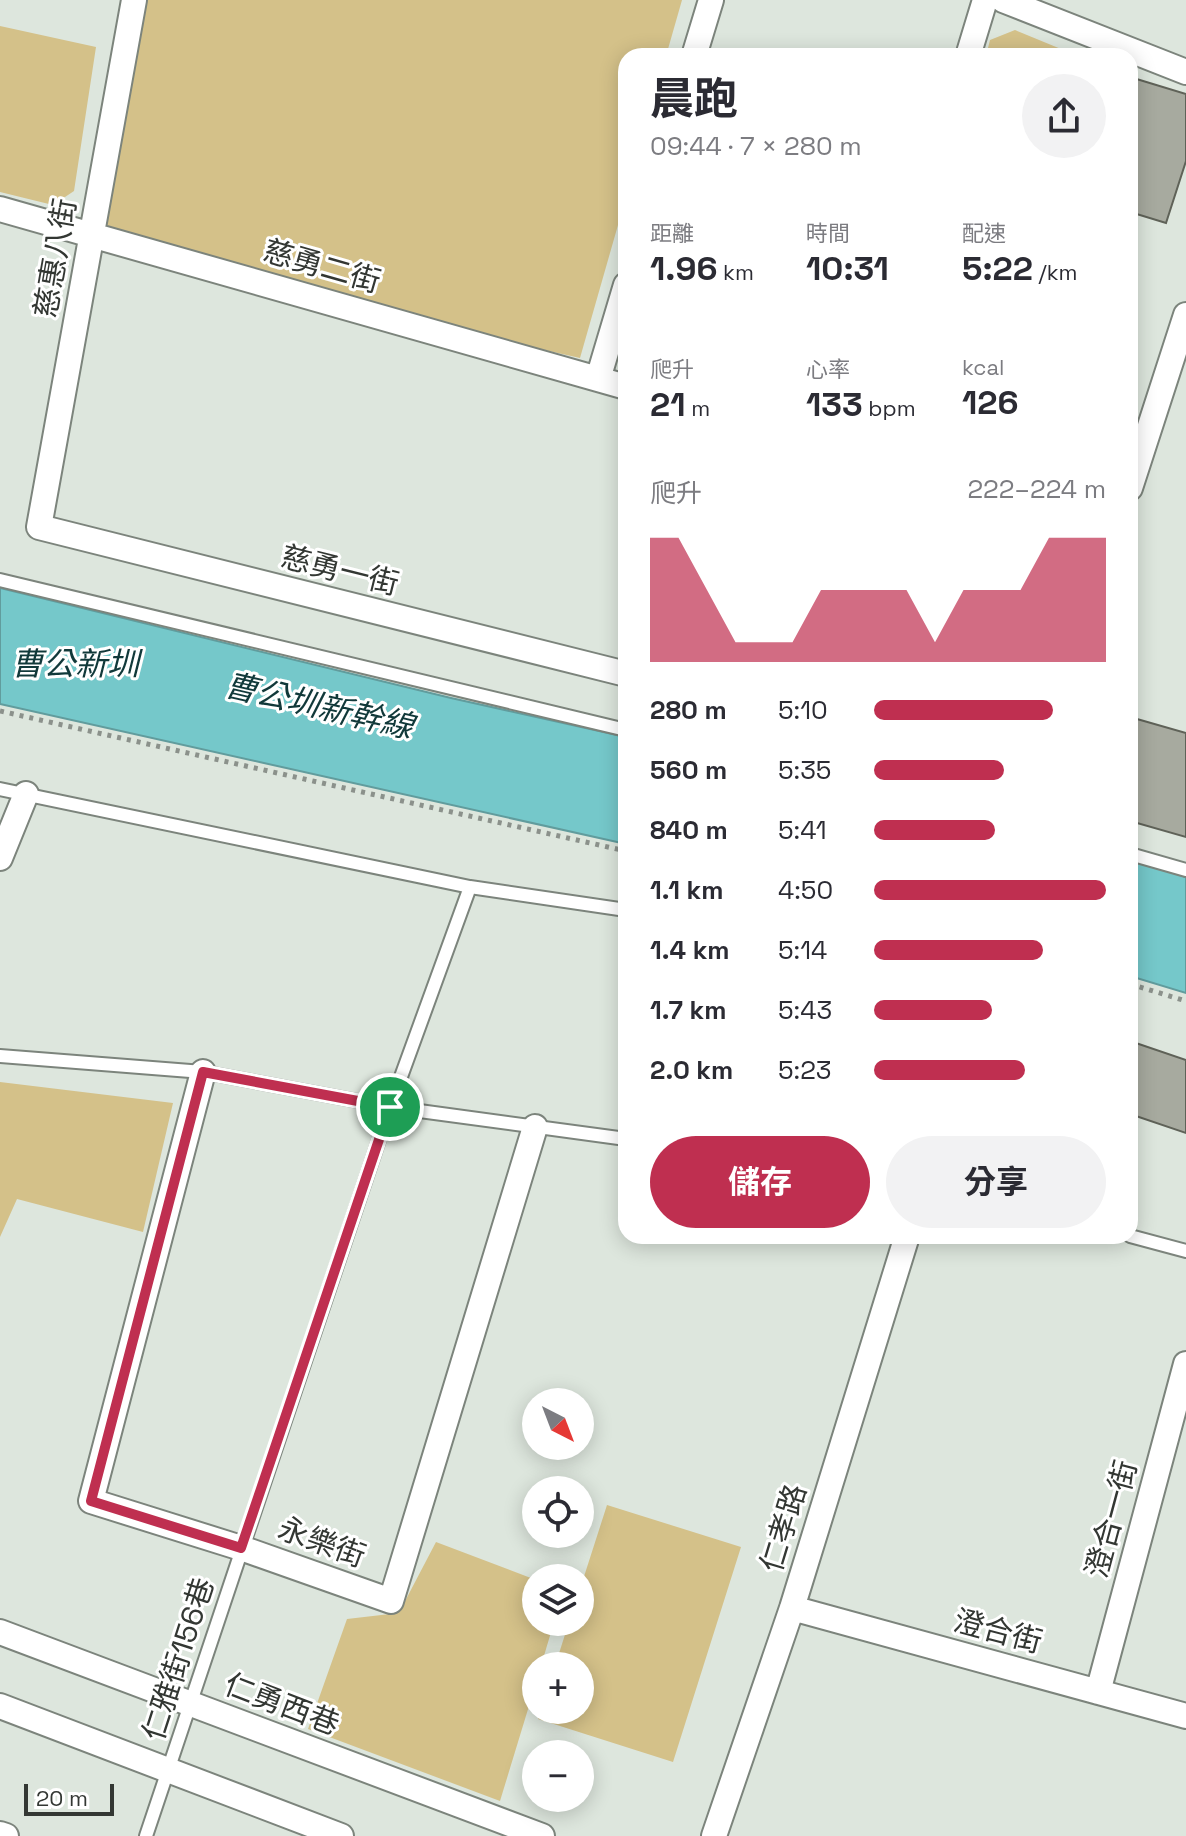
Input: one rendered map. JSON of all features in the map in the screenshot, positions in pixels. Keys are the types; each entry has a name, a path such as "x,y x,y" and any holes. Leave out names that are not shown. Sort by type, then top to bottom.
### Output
{"street":[{"name":"慈惠八街","path":"39,527 134,0"},
{"path":"696,48 711,0"},
{"path":"970,48 985,0"},
{"path":"1003,0 1125,48"},
{"path":"1138,53 1186,72"},
{"name":"慈勇二街","path":"0,209 618,385"},
{"path":"598,379 618,312"},
{"path":"1138,463 1186,315"},
{"name":"慈勇一街","path":"39,527 618,672"},
{"path":"0,858 26,794"},
{"name":"永樂街","path":"203,1072 91,1501 241,1548 391,1601 535,1127"},
{"name":"仁孝路","path":"714,1836 792,1608 905,1244"},
{"name":"澄合一街","path":"1098,1692 1186,1364"},
{"name":"澄合街","path":"792,1608 1186,1716"},
{"name":"仁勇西巷","path":"0,1632 542,1836"},
{"path":"0,1706 341,1836"},
{"path":"0,1834 6,1836"}],"lane":[{"path":"0,580 618,728"},
{"path":"0,789 470,887 618,909"},
{"path":"1138,856 1186,870"},
{"name":"仁雅街156巷","path":"146,1836 390,1107 470,887"},
{"path":"0,1056 203,1072 390,1107 618,1138"},
{"path":"1138,1238 1186,1251"}],"path":[{"path":"0,711 618,849"},
{"path":"1138,986 1186,1001"}],"shaded area":[{"path":"144,0 682,0 668,48 618,48 618,225 580,358 335,303 104,227"},
{"path":"0,26 96,47 74,191 53,205 0,192"},
{"path":"1015,30 1059,48 988,48 990,40"},
{"path":"0,1082 173,1103 143,1232 17,1199 0,1237"},
{"path":"607,1505 741,1547 673,1762 554,1724 594,1724 594,1652 559,1652 565,1636 594,1636 594,1564 588,1564"},
{"path":"436,1542 522,1575 522,1636 550,1636 545,1652 522,1652 523,1724 500,1801 308,1729 347,1619 390,1614 403,1605"}],"water":[{"name":"曹公新圳","path":"0,588 451,698 618,735 618,842 0,704"},
{"path":"1138,862 1186,877 1186,993 1138,978"}],"building":[{"path":"1138,79 1186,94 1186,161 1166,223 1138,214"},
{"path":"1138,719 1186,733 1186,837 1138,823"},
{"path":"1138,1044 1186,1060 1186,1133 1138,1117"}],"route":[{"path":"203,1072 390,1107 241,1548 91,1501 203,1072"}],"water label":[{"name":"曹公圳新幹線","path":"319,706"}]}
